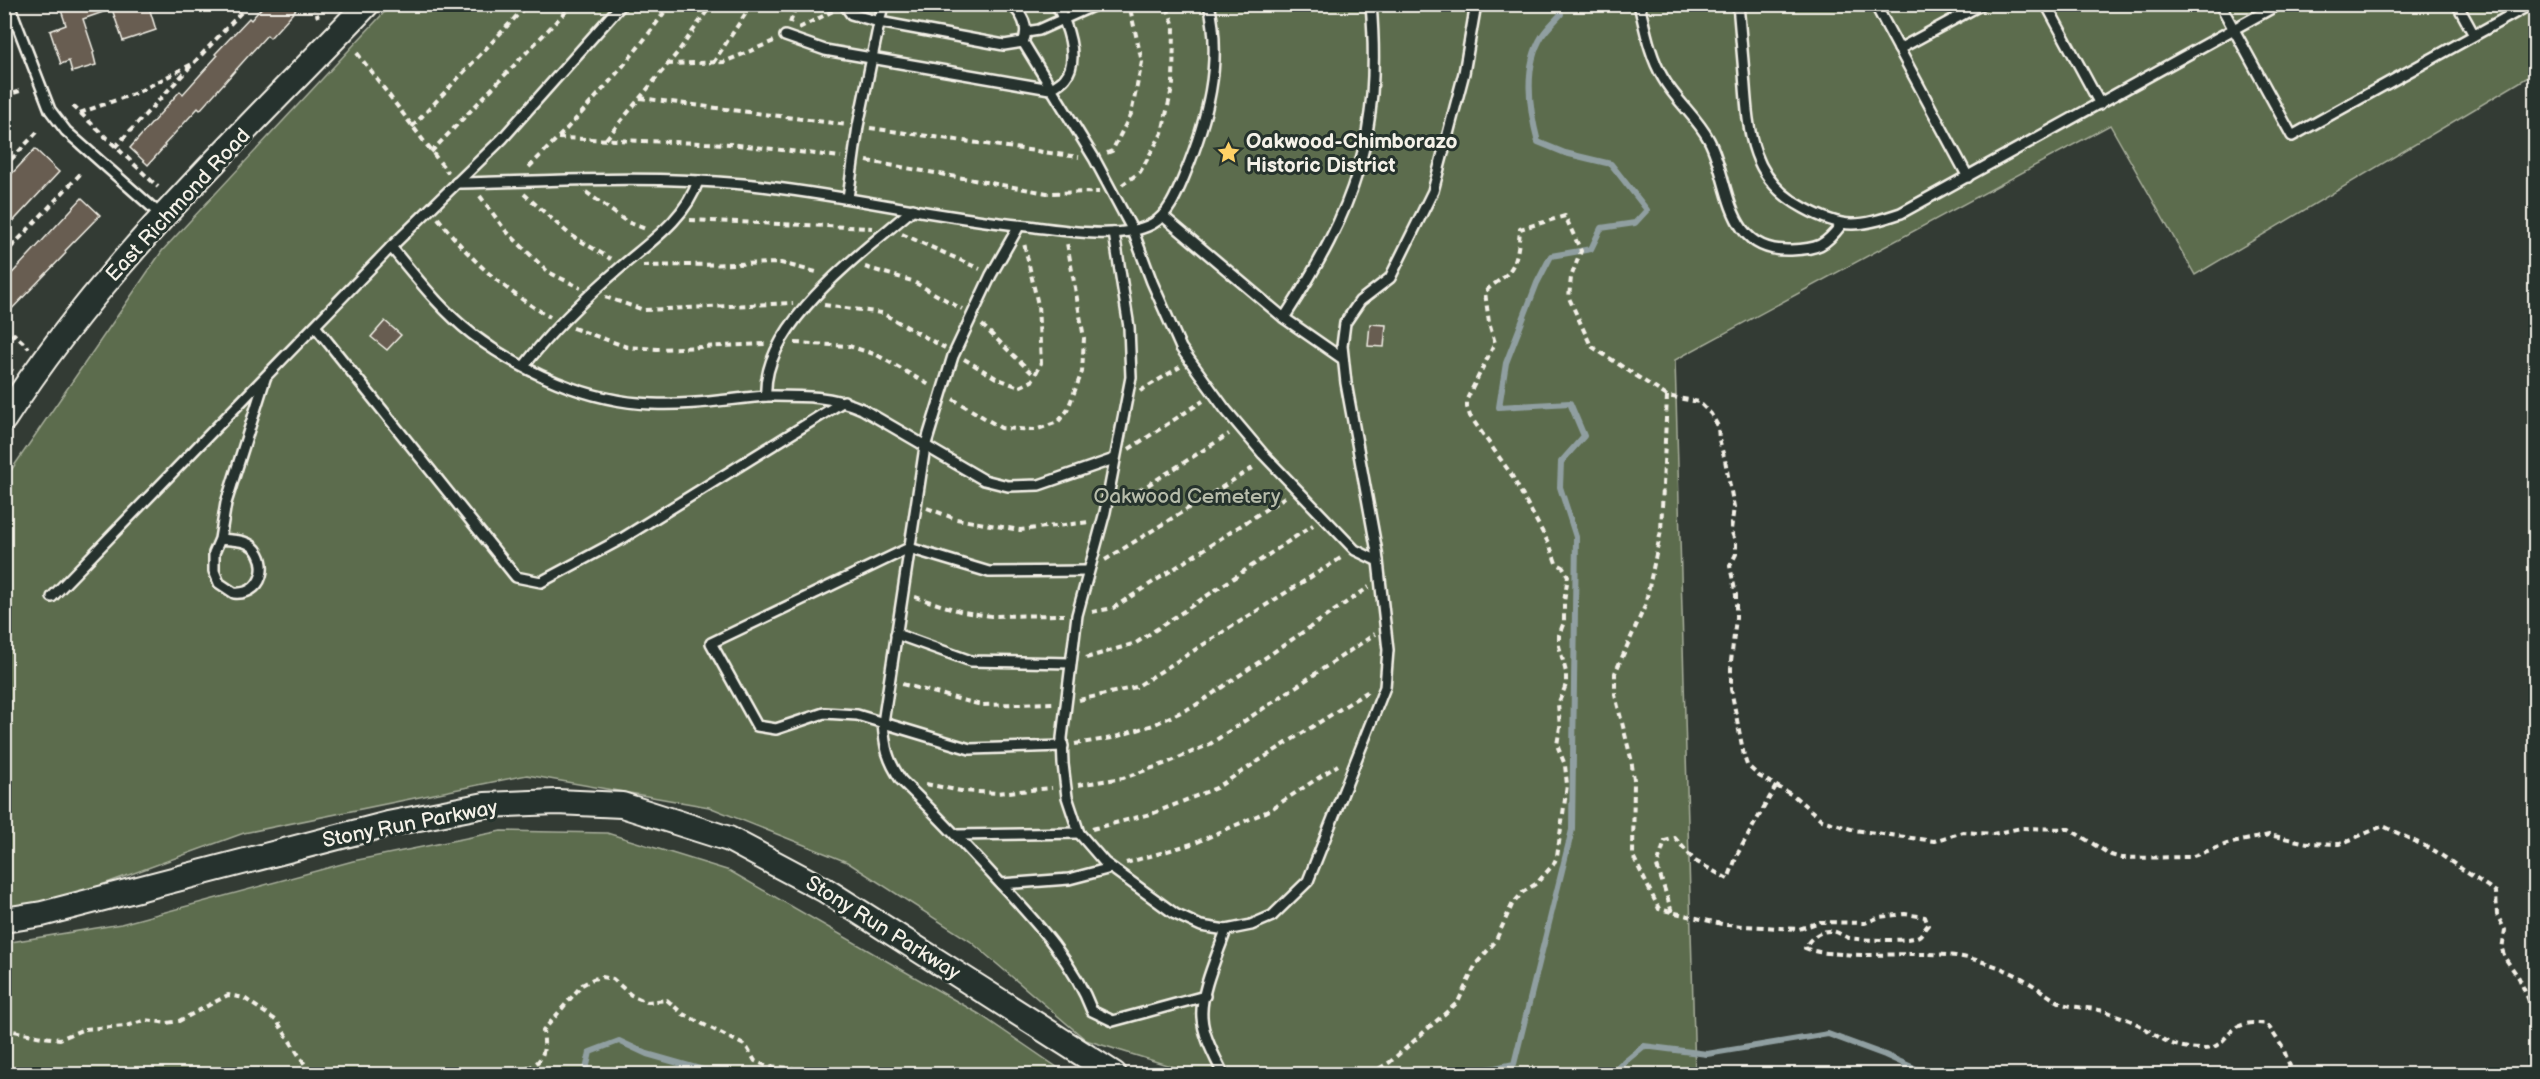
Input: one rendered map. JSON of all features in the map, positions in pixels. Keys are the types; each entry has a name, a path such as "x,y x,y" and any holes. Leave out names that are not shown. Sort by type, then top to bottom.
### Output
{"street":[{"name":"East Richmond Road","path":"4,419 28,383 93,297 163,218 367,4"},
{"name":"Stony Run Parkway","path":"4,920 42,914 388,824 485,805 557,802 622,805 729,839 825,890 1114,1074"}],"lane":[{"path":"9,4 50,110 60,124 163,218"},
{"path":"52,597 391,247 502,139 622,4"},
{"path":"848,198 858,126 883,4"},
{"path":"1010,4 1022,17 1024,37 1050,89 1094,158 1133,231 1181,348 1214,394 1267,459 1355,550 1378,561"},
{"path":"785,36 825,50 1050,89 1066,77 1071,63 1071,41 1056,4"},
{"path":"844,5 851,14 879,22 1004,45 1097,4"},
{"path":"456,183 567,178 742,184 848,198 1019,226 1114,233 1133,231 1153,224 1163,216 1179,188 1206,116 1214,59 1209,4"},
{"path":"1284,318 1325,253 1352,193 1362,159 1374,87 1375,48 1371,4"},
{"path":"1114,233 1129,327 1131,377 1105,512 1087,571 1077,615 1070,663 1063,746 1066,787 1079,832 1111,868 1175,914 1201,926 1226,930 1251,925 1272,916 1308,881 1317,852 1361,751 1385,681 1388,650 1386,627 1378,561 1343,359 1345,323 1360,301 1390,278 1433,190 1464,73 1476,4"},
{"path":"1639,4 1662,78 1701,125 1710,142 1734,216 1750,238 1762,246 1802,250 1828,242 1841,225"},
{"path":"1738,4 1749,131 1756,157 1771,181 1785,195 1816,214 1841,225 1869,223 1900,213 2279,4"},
{"path":"1875,4 1968,177"},
{"path":"1899,49 1982,4"},
{"path":"2046,4 2100,104"},
{"path":"2220,4 2292,136 2531,4"},
{"path":"2457,4 2474,35"},
{"path":"524,366 562,324 622,266 661,234 694,194 698,181"},
{"path":"766,396 768,372 780,343 809,303 849,262 913,209"},
{"path":"1163,216 1284,318 1343,359"},
{"path":"1019,226 991,275 953,356 925,447 883,723 888,761 901,780 956,835 1062,955 1080,982 1092,1011 1113,1021 1205,996"},
{"path":"391,247 450,315 471,333 524,366 572,388 630,403 676,404 766,396 819,397 844,401 984,480 1008,486 1039,485 1114,459"},
{"path":"315,326 516,577 541,582 623,538 844,401"},
{"path":"220,539 246,542 255,549 261,560 262,571 260,582 252,590 241,594 234,593 219,583 214,571 214,553 220,539 226,503 266,377"},
{"path":"1063,746 970,749 857,715 824,714 776,729 758,726 711,643 909,548 988,572 1087,571"},
{"path":"896,634 971,661 1070,663"},
{"path":"956,835 1079,832"},
{"path":"1001,884 1069,879 1111,868"},
{"path":"1223,1074 1206,1035 1202,1016 1205,996 1226,930"}],"path":[{"path":"116,147 249,4"},
{"path":"313,4 318,17"},
{"path":"412,127 528,4"},
{"path":"431,152 573,4"},
{"path":"670,4 648,36 558,138 516,181 528,199 569,234 622,266 781,263 835,277"},
{"path":"606,139 712,4"},
{"path":"712,63 752,4"},
{"path":"785,36 797,4"},
{"path":"640,98 1094,158 1112,151 1131,114 1142,62 1129,4"},
{"path":"558,138 730,144 854,159 1047,193 1113,192 1140,172 1162,133 1173,84 1174,26 1166,4"},
{"path":"667,64 724,63 785,36 844,5"},
{"path":"357,53 456,183"},
{"path":"80,113 136,93 195,62"},
{"path":"4,96 20,90"},
{"path":"73,106 159,187"},
{"path":"4,167 40,129"},
{"path":"4,255 83,171"},
{"path":"567,178 627,222 661,234"},
{"path":"430,209 460,246 518,299 562,324 627,347 657,349 826,343 858,349 877,355 1001,428 1035,430 1058,422 1067,411 1082,372 1084,338 1064,230"},
{"path":"1370,1074 1390,1062 1458,1002 1476,964 1495,942 1512,904 1523,892 1537,883 1557,857 1567,786 1565,765 1557,745 1560,727 1558,704 1566,684 1559,635 1564,622 1568,576 1563,567 1556,563 1550,546 1511,474 1470,416 1467,399 1495,343 1489,323 1485,292 1494,282 1509,272 1519,244 1520,229 1565,216 1581,251 1571,277 1569,298 1592,346 1667,396 1699,402 1711,414 1718,426 1734,507 1731,530 1736,543 1736,554 1730,566 1736,595 1731,689 1744,756 1747,765 1759,776 1794,796 1822,820 1854,830 1934,841 1963,832 1993,834 2021,828 2069,829 2111,855 2121,858 2191,856 2227,844 2269,835 2308,843 2340,844 2383,826 2435,851 2496,892 2497,915 2505,930 2502,949 2505,958 2535,1008"},
{"path":"673,220 891,229 991,275"},
{"path":"849,262 912,281 972,315 1035,376"},
{"path":"4,345 14,334 29,348"},
{"path":"1127,400 1191,360"},
{"path":"4,364 14,371"},
{"path":"1114,459 1214,394"},
{"path":"1667,396 1661,531 1645,606 1615,674 1615,695 1631,758 1634,780 1633,856 1659,909 1726,925 1800,929 1820,922 1865,923 1880,917 1917,915 1925,917 1928,925 1920,935 1912,938 1869,941 1831,931 1815,936 1805,948 1814,952 1873,957 1915,953 1954,956 1986,963 2027,981 2066,1005 2098,1010 2121,1017 2141,1025 2166,1043 2179,1047 2202,1050 2215,1048 2222,1043 2234,1027 2243,1023 2267,1024 2283,1048 2293,1074"},
{"path":"916,503 956,519 1020,530 1093,522 1105,512 1240,427"},
{"path":"1087,571 1267,459"},
{"path":"902,592 963,612 982,615 1077,615 1113,608 1296,490"},
{"path":"1070,663 1136,643 1324,518"},
{"path":"890,681 981,705 1066,703 1137,687 1355,550"},
{"path":"1063,746 1112,738 1153,725 1196,705 1380,580"},
{"path":"901,780 961,791 997,794 1123,778 1167,763 1210,744 1386,627"},
{"path":"1079,832 1154,813 1216,788 1385,681"},
{"path":"1111,868 1195,843 1268,811 1361,751"},
{"path":"1672,912 1657,866 1665,841 1675,838 1695,861 1728,879 1738,852 1776,786"},
{"path":"507,1074 534,1066 542,1059 545,1046 543,1031 582,985 603,977 613,979 631,995 647,1002 667,1000 683,1014 746,1046 755,1061 767,1066 791,1068 808,1074"},
{"path":"4,1029 60,1039 84,1029 127,1026 146,1020 167,1023 179,1021 228,995 244,998 277,1021 311,1074"}],"green space":[{"name":"Oakwood Cemetery","path":"391,5 2535,5 2535,73 2195,275 2110,125 1675,360 1695,1074 1196,1074 1086,1040 970,941 847,862 709,807 527,775 244,833 5,920 5,479 162,251"},
{"path":"501,831 607,833 730,871 979,1014 1067,1074 5,1074 5,943 121,924 353,861"}],"building":[{"path":"59,4 148,4 156,30 123,41 112,9 83,19 96,65 72,72 69,61 61,64 50,31 66,25"},
{"path":"265,4 301,4 270,38 267,35 148,165 130,148 180,91 183,94 217,56 215,54"},
{"path":"35,149 59,172 4,231 4,182"},
{"path":"82,198 100,215 4,317 4,282"},
{"path":"385,321 401,335 387,350 371,337"},
{"path":"1370,324 1386,325 1384,347 1368,346"}],"waterway":[{"path":"1495,1068 1514,1064 1572,830 1576,537 1560,487 1561,462 1584,436 1570,403 1499,407 1506,363 1537,283 1551,256 1591,249 1601,228 1635,223 1647,210 1611,164 1565,153 1538,142 1530,102 1530,74 1536,48 1542,36 1561,14 1558,4"},
{"path":"1610,1074 1644,1046 1707,1054 1828,1034 1885,1055 1927,1074"},
{"path":"585,1074 590,1052 619,1041 647,1054 717,1074"},
{"path":"1445,1074 1495,1068 1504,1074"}],"place":[{"name":"Oakwood-Chimborazo Historic District","path":"1228,153"}]}
